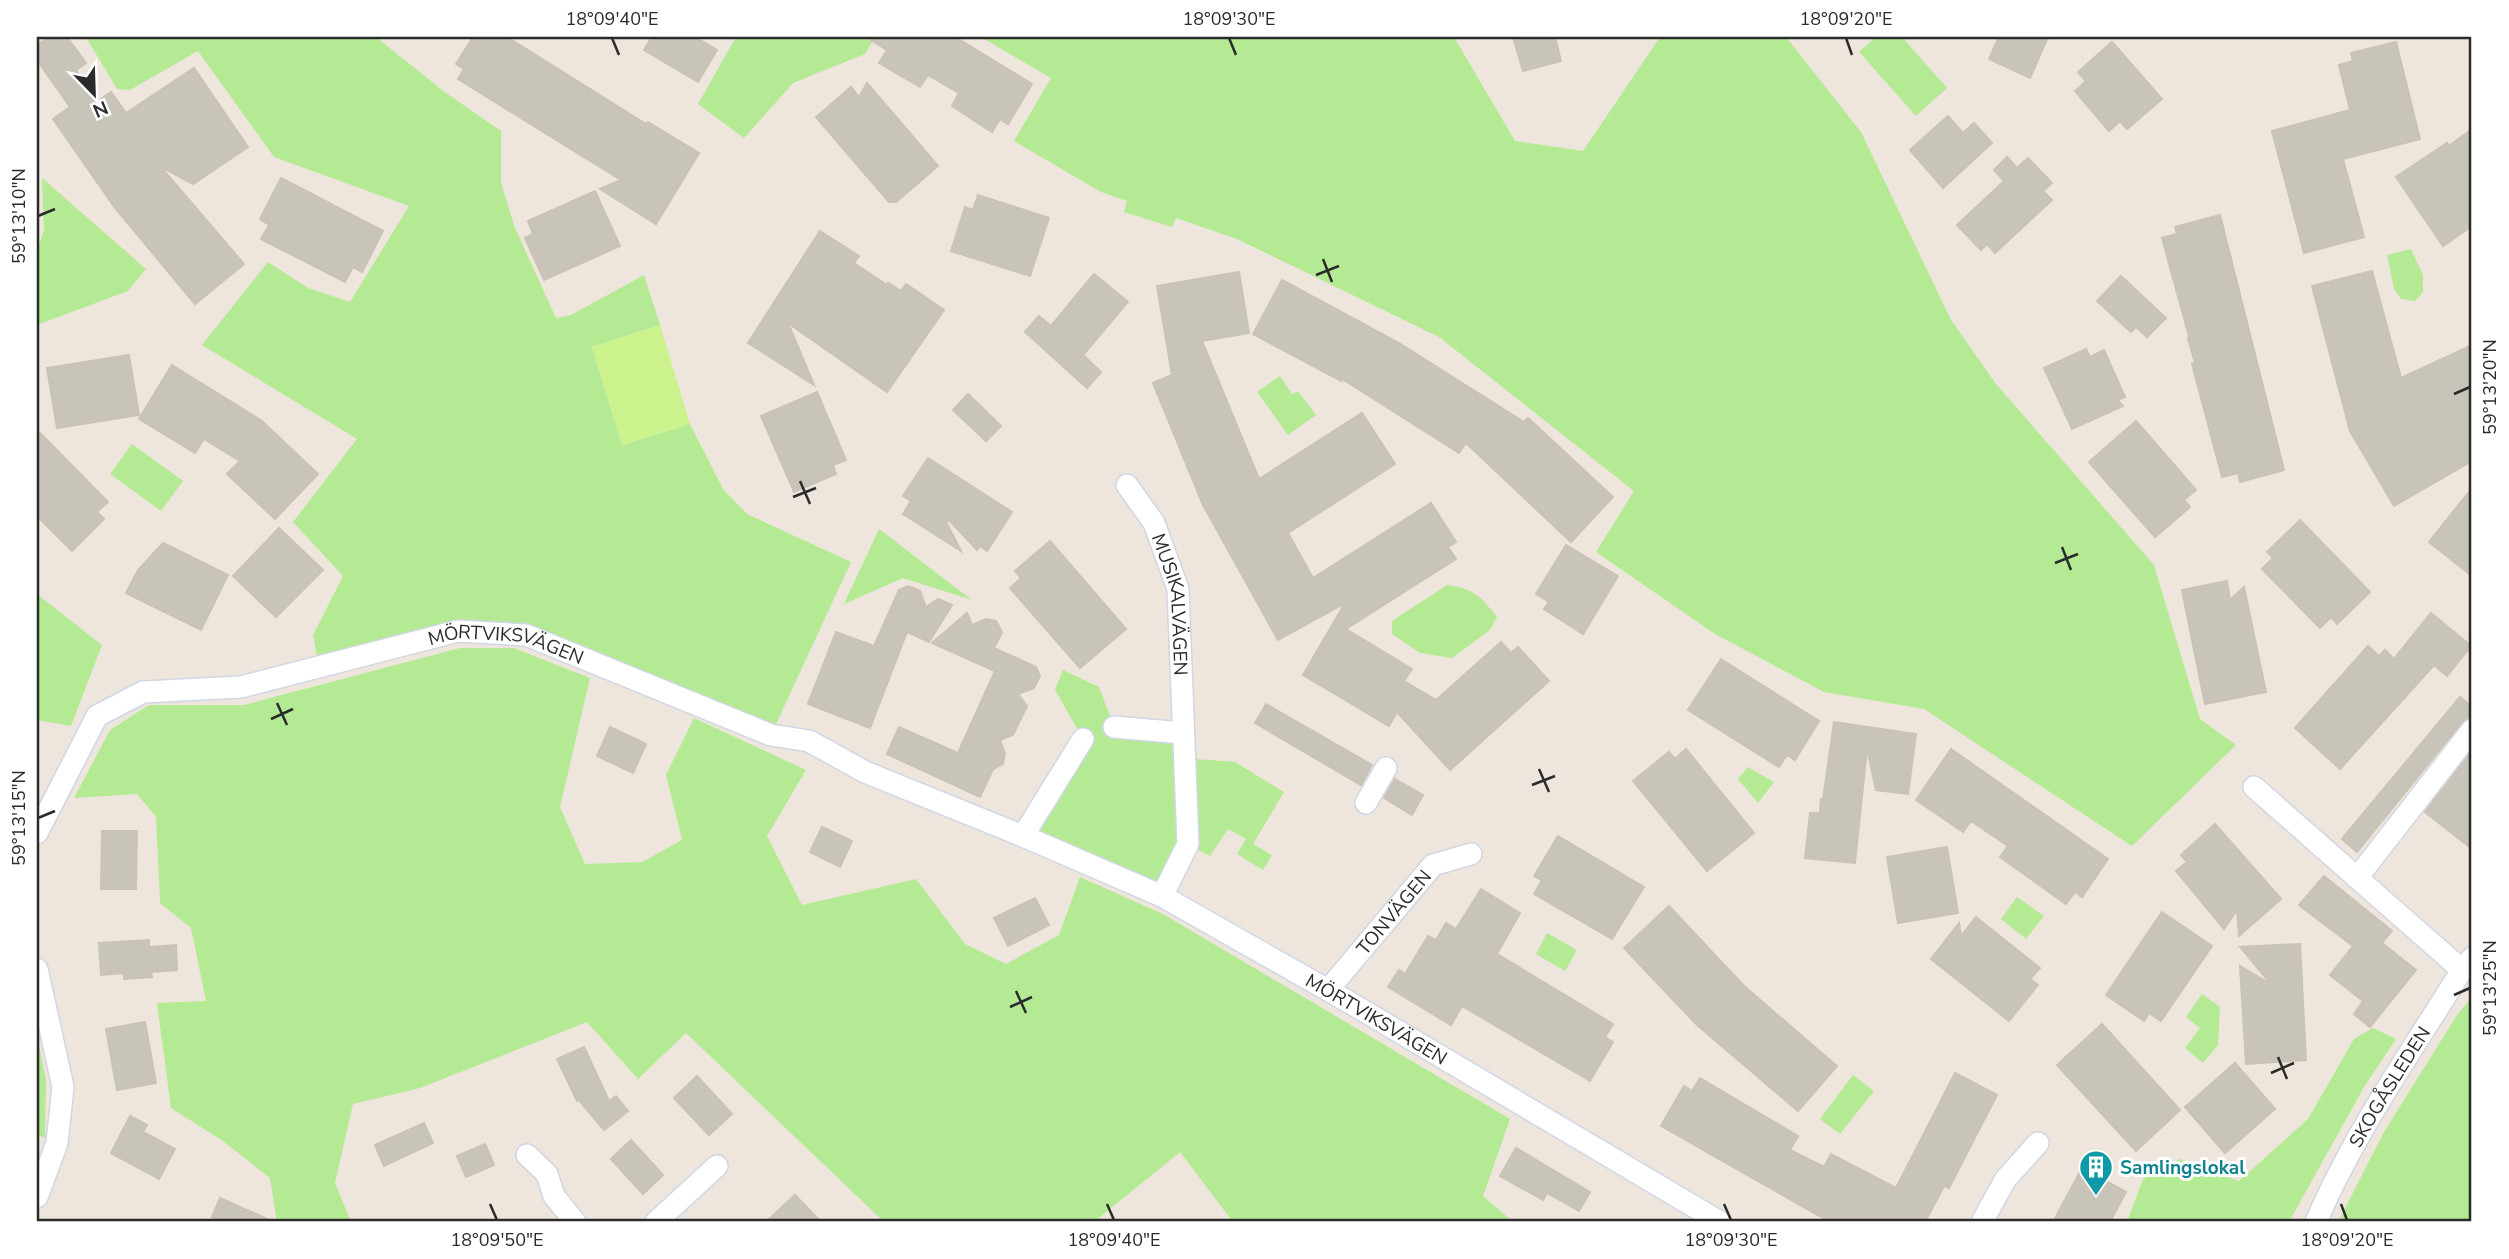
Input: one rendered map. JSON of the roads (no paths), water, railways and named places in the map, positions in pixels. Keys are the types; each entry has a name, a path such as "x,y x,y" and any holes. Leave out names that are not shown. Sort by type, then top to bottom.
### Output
{"street":[{"name":"MUSIKALVÄGEN","path":"1127,485 1154,523 1178,589 1188,844 1161,896"},
{"name":"MÖRTVIKSVÄGEN","path":"37,833 97,716 143,692 241,687 458,631 526,635 771,735 809,741 864,772 1023,836 1161,896 1328,990 1720,1222"},
{"path":"1114,727 1183,733"},
{"path":"2357,878 2472,730"},
{"path":"1023,836 1083,739"},
{"path":"1366,803 1386,768"},
{"path":"2254,787 2357,878 2467,964"},
{"name":"TONVÄGEN","path":"1328,990 1433,865 1471,854"},
{"name":"SKOGÅSLEDEN","path":"2316,1222 2333,1183 2467,964"},
{"path":"37,969 62,1087 57,1143 37,1197"},
{"path":"1982,1222 2005,1180 2038,1143"},
{"path":"527,1154 547,1174 554,1196 575,1222"},
{"path":"656,1222 717,1166"}],"place":[{"name":"Samlingslokal","path":"2096,1197"}]}
